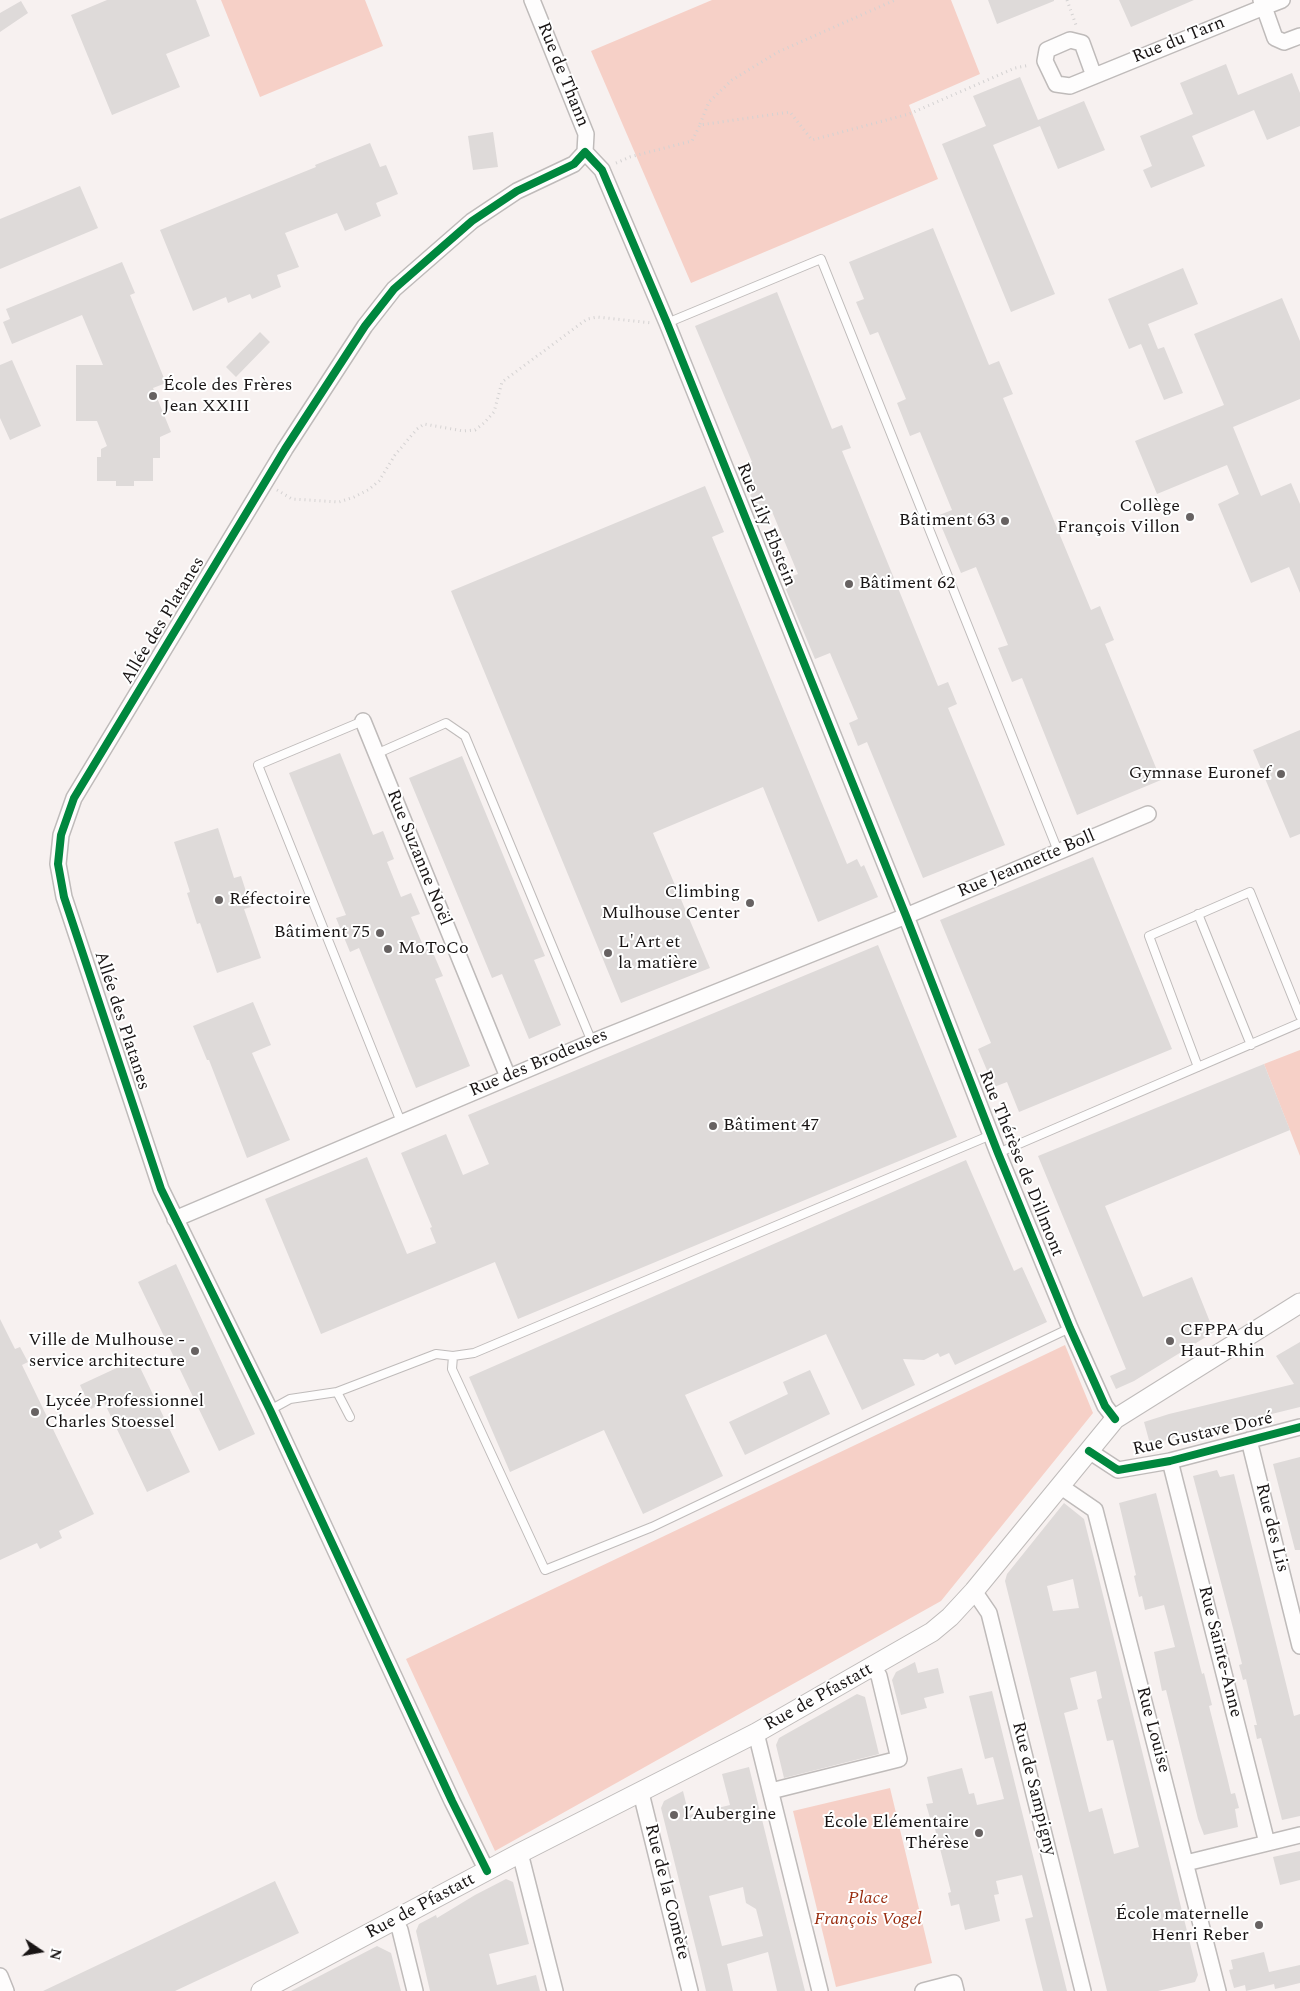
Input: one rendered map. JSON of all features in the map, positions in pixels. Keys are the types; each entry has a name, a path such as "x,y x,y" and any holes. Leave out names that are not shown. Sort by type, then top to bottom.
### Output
{"street":[{"name":"Rue de Thann","path":"532,0 586,134 585,152"},
{"name":"Rue du Tarn","path":"1045,61 1056,84 1070,86 1263,3 1282,0"},
{"path":"1263,3 1275,38 1284,42 1300,36"},
{"path":"1045,61 1047,50 1070,40 1082,43 1094,76"},
{"name":"Rue Lily Ebstein","path":"585,152 602,170 667,323 906,916"},
{"name":"Allée des Platanes","path":"487,1871 444,1784 270,1410 175,1219 158,1180 64,897 58,864 61,835 74,798 265,483 365,326 394,289 472,222 517,191 574,164 585,152"},
{"name":"Rue Suzanne Noël","path":"363,721 508,1077"},
{"name":"Rue Jeannette Boll","path":"906,916 1148,814"},
{"name":"Rue des Brodeuses","path":"175,1219 592,1042 906,916"},
{"name":"Rue Thérèse de Dillmont","path":"906,916 998,1154 1070,1328 1105,1406 1115,1419"},
{"name":"Rue de Pfastatt","path":"261,1991 520,1853 756,1733 932,1632 950,1617 974,1590 1115,1419 1300,1303"},
{"name":"Rue Gustave Doré","path":"1089,1451 1118,1470 1170,1461 1300,1428"},
{"name":"Rue des Lis","path":"1249,1440 1300,1646"},
{"name":"Rue Sainte-Anne","path":"1170,1461 1267,1843"},
{"name":"Rue Louise","path":"1060,1486 1095,1510 1218,1991"},
{"name":"Rue de Sampigny","path":"974,1590 989,1613 1083,1991"},
{"path":"771,1791 899,1759 879,1676 874,1667"},
{"path":"756,1733 820,1991"},
{"name":"Rue de la Comète","path":"641,1793 690,1991"},
{"path":"1186,1863 1300,1835"},
{"path":"520,1853 554,1991"},
{"path":"395,1921 400,1930 414,1991"},
{"path":"0,1976 6,1991"},
{"path":"923,1991 955,1987"}],"lane":[{"path":"667,323 821,259 1058,851"},
{"path":"363,721 258,765 401,1122"},
{"path":"376,754 446,723 465,736 592,1042"},
{"path":"1198,1067 1148,936 1250,892 1300,1016"},
{"path":"1198,914 1251,1044"},
{"path":"998,1154 1300,1023"},
{"path":"270,1410 290,1399 337,1392 436,1354 453,1356 474,1353 991,1135"},
{"path":"453,1356 452,1368 545,1570 652,1527 1070,1328"},
{"path":"337,1392 350,1417"}],"path":[{"path":"602,170 630,157 692,141 709,102 732,80 778,52 895,0"},
{"path":"1067,0 1082,43"},
{"path":"700,125 790,112 812,140 909,114 1014,68 1045,61"},
{"path":"265,483 292,499 339,502 354,497 368,490 379,481 400,449 417,429 424,424 462,431 475,430 494,412 502,382 586,319 597,317 648,323 667,323"}],"green space":[{"path":"221,0 365,0 383,46 260,97"},
{"path":"712,0 951,0 980,74 909,105 938,179 691,283 591,51"},
{"path":"1300,1050 1300,1156 1264,1064"},
{"path":"1065,1345 1093,1413 941,1601 495,1851 406,1659"},
{"name":"Place François Vogel","path":"890,1788 932,1963 836,1987 793,1811"}],"building":[{"path":"107,0 196,0 210,36 166,54 180,87 112,115 71,15"},
{"path":"988,0 1054,0 1054,1 997,24"},
{"path":"1119,0 1194,0 1131,27"},
{"path":"21,1 28,13 0,32 0,13"},
{"path":"1226,64 1238,95 1292,73 1300,93 1300,126 1267,140 1254,110 1192,136 1205,166 1151,188 1143,170 1152,166 1140,136 1193,114 1180,83"},
{"path":"1020,77 1038,120 1084,101 1105,150 1058,169 1040,126 993,145 1055,294 1011,312 942,144 986,126 973,96"},
{"path":"493,132 498,167 473,170 468,136"},
{"path":"370,143 380,167 386,165 398,194 376,203 381,216 345,231 337,213 285,233 299,267 277,275 281,287 252,299 250,294 228,303 226,297 193,311 160,230 316,167 315,165"},
{"path":"80,186 98,228 0,269 0,219"},
{"name":"Bâtiment 63","path":"933,228 989,365 999,361 1013,394 1003,398 1091,610 1100,606 1114,640 1105,644 1161,780 1077,815 1022,678 1012,682 998,648 1008,645 976,567 961,573 937,516 952,510 920,432 910,436 897,403 906,399 878,332 870,335 856,302 864,299 849,262"},
{"path":"122,262 135,293 130,295 166,383 153,388 171,432 160,437 160,458 153,458 153,481 134,481 134,486 116,486 116,481 97,481 97,457 101,457 101,449 107,446 97,421 76,421 76,365 103,365 82,315 12,344 3,322 10,319 6,309"},
{"path":"1183,268 1198,304 1148,324 1158,349 1164,347 1183,393 1164,400 1141,344 1129,349 1108,299"},
{"name":"Bâtiment 62","path":"777,292 832,429 842,425 851,448 842,451 938,686 948,682 957,704 948,708 1005,845 923,878 867,742 858,746 849,723 858,719 830,653 815,659 782,580 798,574 771,509 758,515 748,489 752,488 743,466 752,462 695,326"},
{"path":"1282,298 1300,341 1300,399 1233,427 1261,496 1291,483 1300,504 1300,593 1289,567 1251,583 1218,504 1239,494 1227,465 1157,494 1135,441 1224,405 1194,334"},
{"path":"260,332 270,342 236,377 226,367"},
{"path":"12,360 41,426 10,440 0,418 0,365"},
{"path":"705,486 724,532 712,537 847,864 857,859 861,867 864,865 878,897 818,922 763,787 653,833 710,968 621,1003 451,591"},
{"name":"Gymnase Euronef","path":"1300,730 1300,834 1290,838 1253,750"},
{"name":"Bâtiment 75","path":"340,753 373,835 383,831 394,859 387,862 401,897 411,893 420,914 411,917 425,950 431,948 443,976 435,979 470,1066 416,1088 359,948 350,952 336,918 346,915 289,773"},
{"path":"462,756 545,956 534,960 561,1025 529,1039 502,974 492,978 409,778"},
{"name":"Réfectoire","path":"218,828 234,878 241,876 251,907 244,909 261,958 217,973 200,923 197,924 187,893 190,892 174,842"},
{"path":"1093,857 1172,1049 1019,1112 1007,1082 994,1087 978,1049 991,1043 940,920"},
{"name":"Bâtiment 47","path":"878,945 957,1137 518,1319 495,1262 321,1334 265,1199 367,1157 407,1254 436,1243 430,1228 432,1227 401,1153 446,1134 463,1175 489,1164 468,1115"},
{"path":"253,1002 271,1045 252,1053 290,1140 247,1158 209,1060 207,1060 193,1026"},
{"path":"1264,1064 1290,1130 1105,1206 1143,1297 1192,1277 1214,1332 1134,1381 1116,1389 1110,1376 1126,1369 1038,1156"},
{"path":"966,1160 1014,1271 1022,1267 1047,1322 955,1365 949,1353 940,1357 938,1353 924,1360 903,1359 915,1385 862,1410 826,1334 685,1395 723,1476 643,1514 604,1430 510,1472 469,1377"},
{"name":"Ville de Mulhouse - service architecture","path":"176,1264 255,1434 219,1451 138,1282"},
{"path":"0,1319 15,1349 20,1347 28,1362 22,1365 94,1514 59,1531 62,1538 40,1549 37,1543 0,1560"},
{"path":"1300,1342 1300,1407 1150,1444 1144,1422 1169,1414 1294,1384 1276,1356"},
{"path":"136,1359 190,1472 147,1492 104,1402 91,1409 80,1385"},
{"path":"810,1370 830,1414 745,1455 729,1422 788,1394 783,1382"},
{"path":"1300,1457 1300,1550 1295,1550 1273,1464"},
{"path":"1217,1470 1220,1477 1234,1474 1294,1716 1300,1714 1300,1816 1282,1820 1261,1738 1257,1739 1254,1725 1257,1725 1246,1679 1243,1680 1239,1665 1242,1664 1193,1476"},
{"path":"1156,1493 1202,1674 1204,1673 1212,1705 1209,1706 1231,1794 1235,1793 1239,1808 1235,1809 1238,1827 1204,1835 1198,1819 1166,1690 1162,1691 1154,1652 1175,1647 1164,1605 1145,1610 1142,1596 1139,1597 1134,1576 1136,1575 1119,1503"},
{"path":"1064,1503 1084,1519 1198,1975 1195,1982 1158,1991 1107,1991 1005,1581 1007,1574","holes":["1073,1579 1079,1608 1053,1611 1047,1586","1096,1671 1102,1698 1097,1700 1107,1741 1113,1740 1139,1847 1114,1854 1102,1808 1089,1812 1064,1713 1078,1709 1070,1678"]},
{"path":"915,1662 918,1673 938,1668 944,1693 924,1698 927,1708 901,1715 892,1680 896,1672"},
{"path":"992,1691 1067,1991 1043,1991 1025,1919 1033,1917 1022,1875 996,1881 999,1894 994,1895 1000,1921 965,1930 959,1904 951,1906 948,1893 951,1892 932,1817 930,1818 926,1804 933,1803 927,1777 962,1768 969,1794 974,1793 977,1805 1004,1799 993,1757 985,1759 969,1696"},
{"path":"857,1694 865,1697 879,1754 784,1778 776,1745 779,1738"},
{"path":"749,1767 805,1991 777,1991 768,1952 727,1964 733,1991 706,1991 661,1808 664,1801 683,1791 689,1815 730,1805 722,1774","holes":["743,1887 746,1903 756,1909 763,1936 722,1946 709,1896"]},
{"path":"1300,1851 1300,1880 1280,1885 1273,1857"},
{"path":"506,1879 513,1882 529,1944 489,1954 497,1985 536,1975 540,1991 430,1991 416,1931 419,1924 436,1915 437,1918"},
{"path":"275,1881 299,1933 175,1991 43,1991"},
{"path":"377,1946 391,1953 401,1991 291,1991"},
{"path":"1264,1952 1269,1972 1300,1965 1300,1983 1275,1989 1274,1984 1246,1991 1245,1985 1234,1988 1229,1970 1233,1969 1231,1960"}],"cycle path":[{"path":"487,1871 452,1801 270,1410 161,1189 64,897 58,864 61,835 74,798 285,449 365,326 394,289 472,221 517,191 574,164 585,152 602,170 667,323 906,916 998,1153 1070,1328 1105,1406 1115,1419"},
{"path":"1089,1451 1118,1470 1170,1461 1300,1427"}],"place":[{"name":"École des Frères Jean XXIII","path":"153,396"},
{"name":"Collège François Villon","path":"1190,517"},
{"name":"Bâtiment 63","path":"1005,521"},
{"name":"Bâtiment 62","path":"849,584"},
{"name":"Gymnase Euronef","path":"1281,774"},
{"name":"Réfectoire","path":"219,900"},
{"name":"Climbing Mulhouse Center","path":"750,903"},
{"name":"Bâtiment 75","path":"380,933"},
{"name":"MoToCo","path":"388,949"},
{"name":"L'Art et la matière","path":"608,953"},
{"name":"Bâtiment 47","path":"713,1126"},
{"name":"CFPPA du Haut-Rhin","path":"1170,1341"},
{"name":"Ville de Mulhouse - service architecture","path":"195,1351"},
{"name":"Lycée Professionnel Charles Stoessel","path":"35,1412"},
{"name":"l’Aubergine","path":"674,1815"},
{"name":"École Elémentaire Thérèse","path":"979,1833"},
{"name":"École maternelle Henri Reber","path":"1259,1925"}]}
